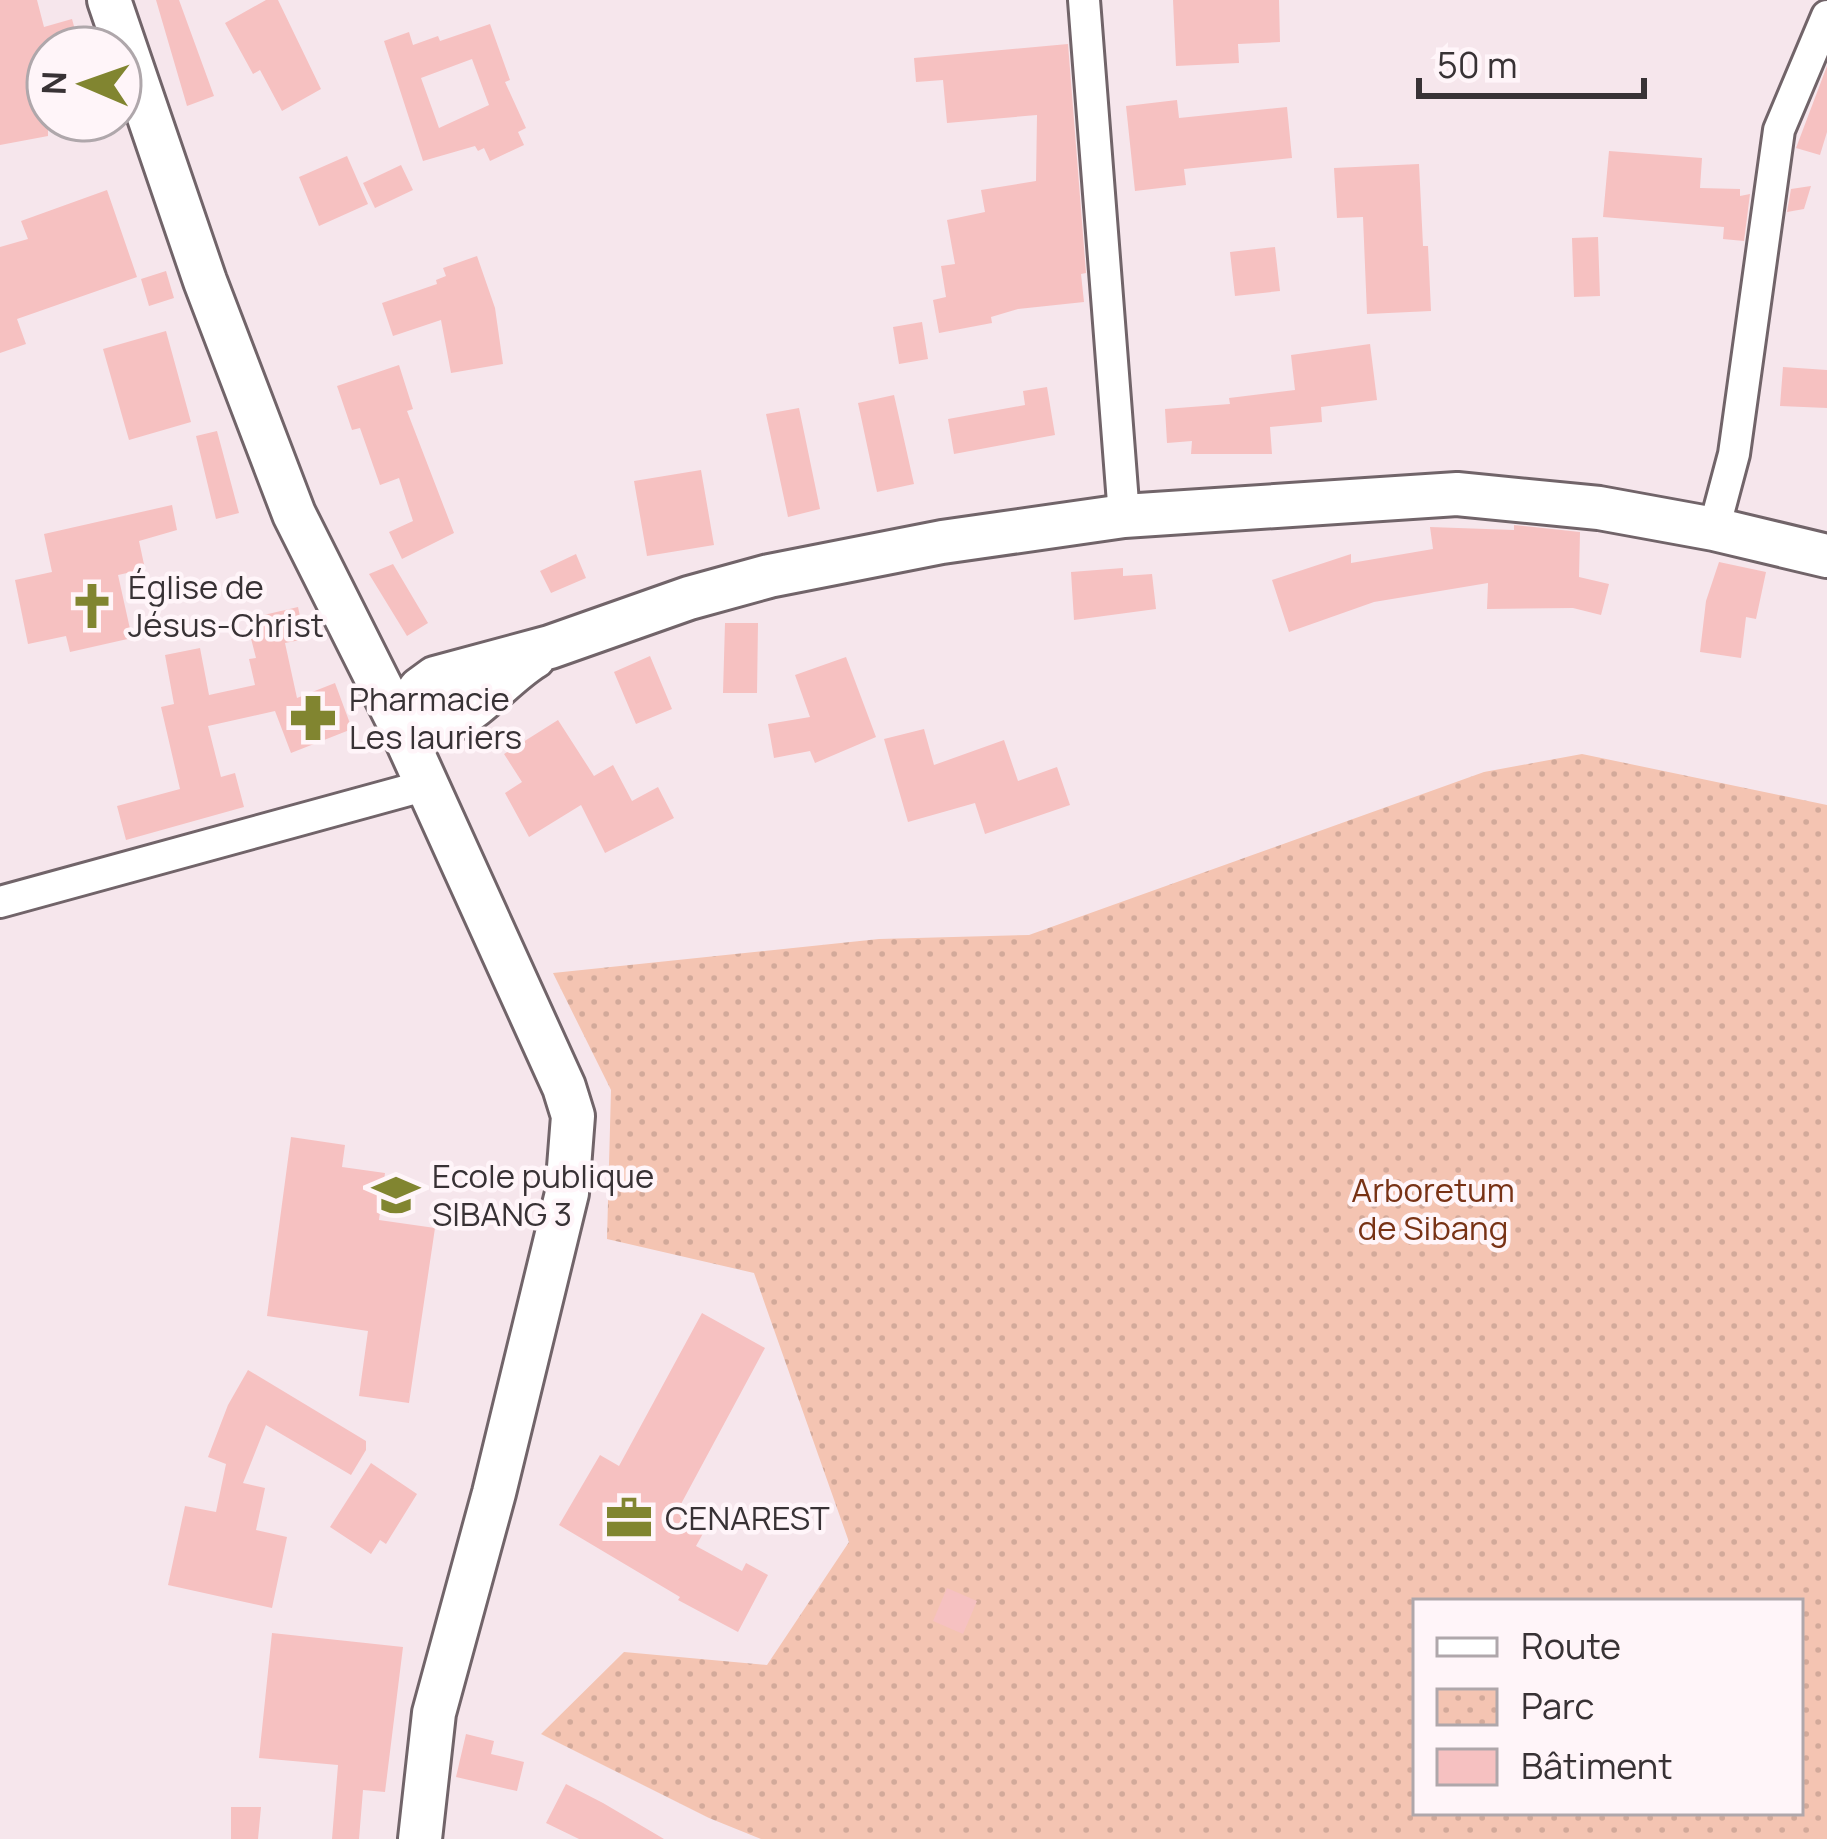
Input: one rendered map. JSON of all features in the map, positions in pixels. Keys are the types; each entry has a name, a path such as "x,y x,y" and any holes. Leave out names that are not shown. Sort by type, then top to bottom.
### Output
{"street":[{"path":"109,0 250,404 294,514 398,721 573,1116 572,1157 540,1314 437,1698 420,1839"},
{"path":"1084,0 1124,516"},
{"path":"1714,529 1734,454 1779,130 1827,16"},
{"path":"398,721 413,728 447,725 483,679 550,647 689,598 769,576 942,542 1124,516 1457,494 1551,501 1714,529 1827,556"},
{"path":"345,618 394,658 483,679"},
{"path":"451,836 453,754 483,679"},
{"path":"0,902 427,785"}],"green space":[{"name":"Arboretum de Sibang","path":"1582,754 1827,805 1827,1839 761,1839 541,1734 624,1652 767,1665 849,1542 754,1273 607,1239 611,1090 553,973 879,939 1029,935 1484,772"}],"building":[{"path":"0,0 37,0 43,24 24,24 24,140 0,145"},
{"path":"156,0 179,0 214,96 187,106"},
{"path":"266,0 278,0 321,89 282,111 260,70 253,74 225,23"},
{"path":"1173,0 1279,0 1280,42 1238,44 1239,63 1176,66"},
{"path":"490,24 510,80 505,82 526,128 518,132 524,145 490,161 484,148 478,151 475,146 423,161 384,41 409,32 413,45 438,36 440,41","holes":["472,59 489,105 439,128 421,78"]},
{"path":"1068,44 1086,273 1081,274 1084,302 1018,309 991,317 992,323 939,333 933,300 946,297 941,266 955,264 947,220 985,212 981,190 1036,181 1037,115 947,123 943,80 916,82 914,58"},
{"path":"1827,66 1827,132 1820,155 1796,148"},
{"path":"1177,100 1179,118 1287,107 1292,158 1184,169 1186,185 1135,191 1126,106"},
{"path":"1609,151 1702,158 1700,188 1740,189 1740,196 1750,194 1744,241 1723,239 1724,227 1603,217"},
{"path":"347,156 368,204 319,226 299,177"},
{"path":"1419,164 1431,311 1367,314 1363,217 1337,218 1334,168"},
{"path":"401,165 413,190 375,208 363,183"},
{"path":"1811,186 1804,209 1787,212 1791,189"},
{"path":"107,190 137,277 17,319 26,344 0,353 0,247 28,239 21,221"},
{"path":"1598,237 1600,296 1574,297 1572,238"},
{"path":"1275,247 1280,291 1235,296 1230,252"},
{"path":"477,256 495,308 503,364 451,373 441,320 393,336 382,303 437,284 436,280 446,276 443,268"},
{"path":"166,271 174,298 149,306 141,279"},
{"path":"922,322 928,359 899,364 893,327"},
{"path":"166,331 191,422 129,440 103,349"},
{"path":"1370,344 1377,400 1321,407 1322,422 1270,427 1272,454 1191,454 1192,441 1167,443 1165,409 1230,404 1229,398 1295,390 1291,355"},
{"path":"399,365 413,409 407,411 454,533 402,559 389,532 413,521 399,478 380,485 360,428 352,430 337,386"},
{"path":"1783,367 1827,370 1827,408 1780,406"},
{"path":"1047,387 1055,435 954,454 948,419 1025,405 1023,391"},
{"path":"894,395 914,484 877,492 858,403"},
{"path":"799,408 820,509 788,517 766,414"},
{"path":"217,431 239,513 216,519 196,436"},
{"path":"701,470 714,545 647,556 634,481"},
{"name":"Église de Jésus-Christ","path":"172,505 177,530 139,541 145,569 118,575 132,638 70,652 66,636 28,644 15,580 52,572 44,534"},
{"path":"1514,525 1580,532 1579,577 1609,584 1601,615 1573,608 1487,609 1488,583 1374,602 1289,632 1272,580 1351,554 1351,563 1433,549 1430,527 1514,530"},
{"path":"576,554 586,578 551,593 540,571"},
{"path":"1719,562 1766,572 1756,619 1746,617 1741,658 1700,652 1706,601"},
{"path":"393,564 428,623 407,636 369,574"},
{"path":"1123,568 1123,576 1152,574 1156,609 1074,620 1071,572"},
{"path":"298,607 305,639 285,643 297,698 335,683 352,729 291,753 275,711 208,726 221,777 235,773 244,807 126,840 117,806 180,789 161,707 174,704 165,655 200,648 209,695 255,685 249,659 256,658 246,619"},
{"path":"725,623 758,623 757,693 723,693"},
{"path":"650,656 672,709 636,724 614,672"},
{"path":"846,657 876,737 815,763 810,751 774,758 768,724 810,717 795,675"},
{"path":"558,720 594,776 613,765 632,801 658,787 674,818 605,853 581,805 529,837 505,793 522,782 504,754"},
{"path":"924,729 934,765 1004,740 1018,781 1057,767 1070,805 985,834 975,803 908,822 884,739"},
{"path":"291,1137 345,1145 342,1167 385,1173 379,1220 435,1228 409,1403 359,1396 368,1331 267,1316"},
{"path":"702,1313 765,1348 681,1504 710,1521 696,1546 742,1571 746,1563 768,1575 738,1632 559,1525 600,1455 619,1466"},
{"path":"248,1370 366,1441 366,1450 351,1475 266,1425 243,1483 265,1488 256,1530 287,1537 272,1608 168,1585 185,1506 216,1512 226,1464 208,1457"},
{"path":"371,1463 417,1494 386,1544 380,1540 371,1554 330,1527"},
{"path":"947,1588 977,1601 963,1634 933,1621"},
{"path":"272,1633 403,1647 385,1792 363,1790 359,1839 332,1839 338,1765 259,1758"},
{"path":"466,1734 494,1741 491,1754 524,1762 517,1791 456,1777"},
{"path":"566,1784 664,1839 579,1839 546,1823"},
{"path":"231,1807 261,1807 258,1839 231,1839"}],"place":[{"name":"Église de Jésus-Christ","path":"92,606"},
{"name":"Pharmacie Les lauriers","path":"313,718"},
{"name":"Ecole publique SIBANG 3","path":"396,1195"},
{"name":"CENAREST","path":"629,1518"}]}
